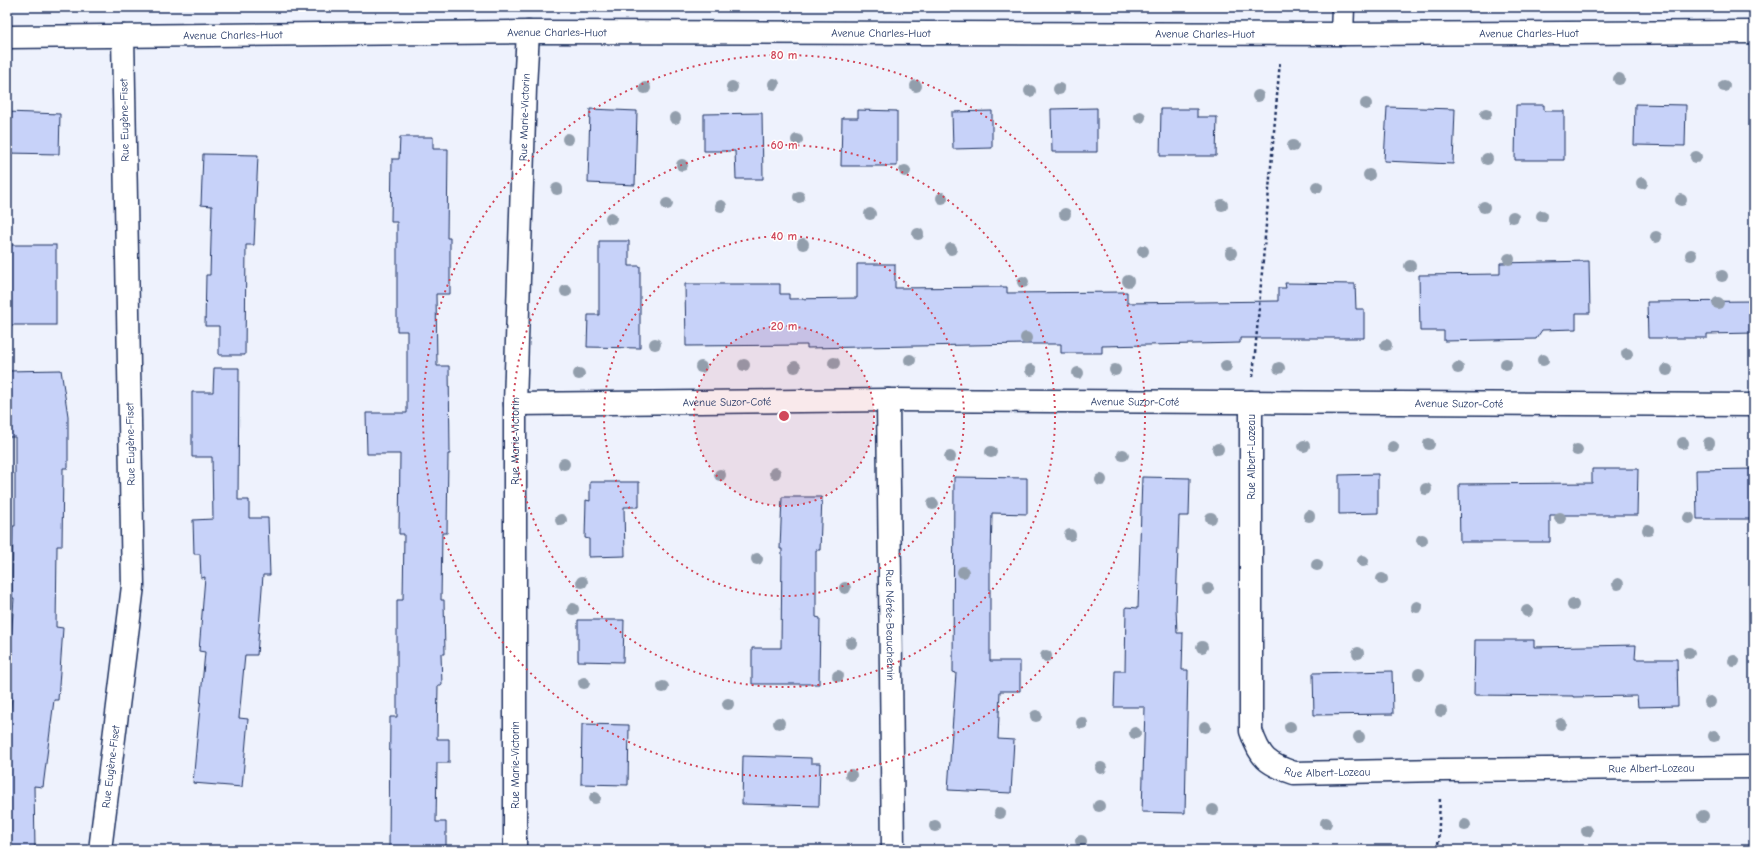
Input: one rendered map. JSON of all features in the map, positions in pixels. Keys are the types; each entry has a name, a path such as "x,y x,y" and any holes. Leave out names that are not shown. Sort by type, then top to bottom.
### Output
{"street":[{"path":"1342,34 1343,7"},
{"name":"Avenue Charles-Huot","path":"7,37 528,32 1282,32 1342,34 1754,32"},
{"name":"Rue Marie-Victorin","path":"515,850 515,404 528,32"},
{"name":"Rue Eugène-Fiset","path":"100,850 133,586 123,36"},
{"name":"Avenue Suzor-Coté","path":"515,404 888,400 1754,405"},
{"name":"Rue Nérée-Beauchemin","path":"888,400 893,850"},
{"name":"Rue Albert-Lozeau","path":"1251,402 1251,731 1257,749 1274,766 1294,773 1754,767"}],"path":[{"path":"1251,402 1282,32"},
{"path":"1438,850 1441,770"}],"building":[{"path":"1635,104 1686,105 1685,146 1634,145"},
{"path":"1516,105 1544,105 1544,111 1564,111 1564,160 1515,160"},
{"path":"1387,107 1455,109 1453,164 1384,161"},
{"path":"1097,108 1097,152 1052,152 1051,109"},
{"path":"590,109 637,111 635,185 588,183"},
{"path":"1161,109 1197,109 1197,117 1217,117 1216,156 1160,156"},
{"path":"858,110 897,111 897,166 841,166 842,118 858,118"},
{"path":"992,111 992,148 953,149 952,112"},
{"path":"7,112 60,114 59,154 7,153"},
{"path":"762,113 763,179 736,179 735,151 704,151 704,114"},
{"path":"400,137 433,137 433,149 448,149 447,238 450,238 450,294 436,294 437,366 449,366 450,454 448,454 447,533 442,533 441,600 444,600 445,654 441,654 442,685 438,685 437,739 449,739 449,763 437,763 436,822 446,822 446,850 389,850 390,717 397,717 397,600 403,600 404,534 399,534 400,454 367,454 366,413 407,413 407,331 397,331 397,222 391,222 392,159 399,159"},
{"path":"203,154 258,155 254,245 246,245 245,355 219,355 219,326 205,326 206,275 210,275 212,206 201,205"},
{"path":"599,241 629,241 629,266 640,266 640,348 587,347 588,315 599,315"},
{"path":"7,245 56,245 56,325 7,325"},
{"path":"1589,261 1590,313 1576,313 1576,329 1542,330 1536,339 1444,341 1444,331 1420,331 1419,275 1500,274 1500,263"},
{"path":"857,264 895,264 895,288 1007,287 1007,293 1127,292 1127,303 1278,301 1278,288 1286,288 1285,283 1355,284 1356,309 1364,309 1364,338 1240,338 1240,343 1102,346 1102,353 1061,353 1061,344 807,348 807,345 686,346 685,284 780,284 780,294 789,294 789,299 857,298"},
{"path":"1754,301 1754,333 1707,334 1707,338 1648,338 1647,302"},
{"path":"214,368 239,368 238,500 249,500 249,518 268,518 270,575 263,575 257,655 245,655 239,718 248,719 242,787 193,783 205,652 199,651 205,577 201,578 200,554 194,554 193,520 213,519 212,457 192,457 192,392 213,392"},
{"path":"61,370 68,416 68,468 63,468 62,546 57,546 56,627 63,628 58,700 54,700 43,787 34,786 35,850 7,850 7,746 12,697 7,697 14,598 12,598 13,526 15,526 15,437 7,437 7,371"},
{"path":"1592,469 1638,469 1637,515 1550,515 1550,542 1460,542 1459,484 1592,483"},
{"path":"1754,469 1754,519 1697,519 1696,470"},
{"path":"1378,474 1378,513 1339,514 1339,475"},
{"path":"954,477 1027,478 1027,514 992,513 990,562 990,661 1020,661 1020,691 1000,691 998,739 1014,740 1011,793 948,790 956,673 953,672"},
{"path":"1142,477 1190,478 1189,516 1179,516 1176,608 1177,633 1183,633 1182,670 1188,670 1185,813 1142,812 1145,707 1114,707 1115,671 1125,671 1126,607 1138,608"},
{"path":"590,482 639,482 639,507 624,507 625,556 589,557 589,539 585,538 586,500 590,501"},
{"path":"782,497 822,497 820,550 816,550 816,617 820,618 819,684 752,684 752,648 781,648 782,549 780,549"},
{"path":"578,620 624,620 623,662 578,661"},
{"path":"1475,640 1534,640 1534,647 1636,645 1635,659 1677,659 1678,706 1638,707 1637,696 1573,697 1474,695"},
{"path":"1392,671 1393,714 1314,715 1313,673"},
{"path":"582,724 629,725 628,785 581,784"},
{"path":"743,756 811,758 811,763 820,763 819,806 742,804"}]}
